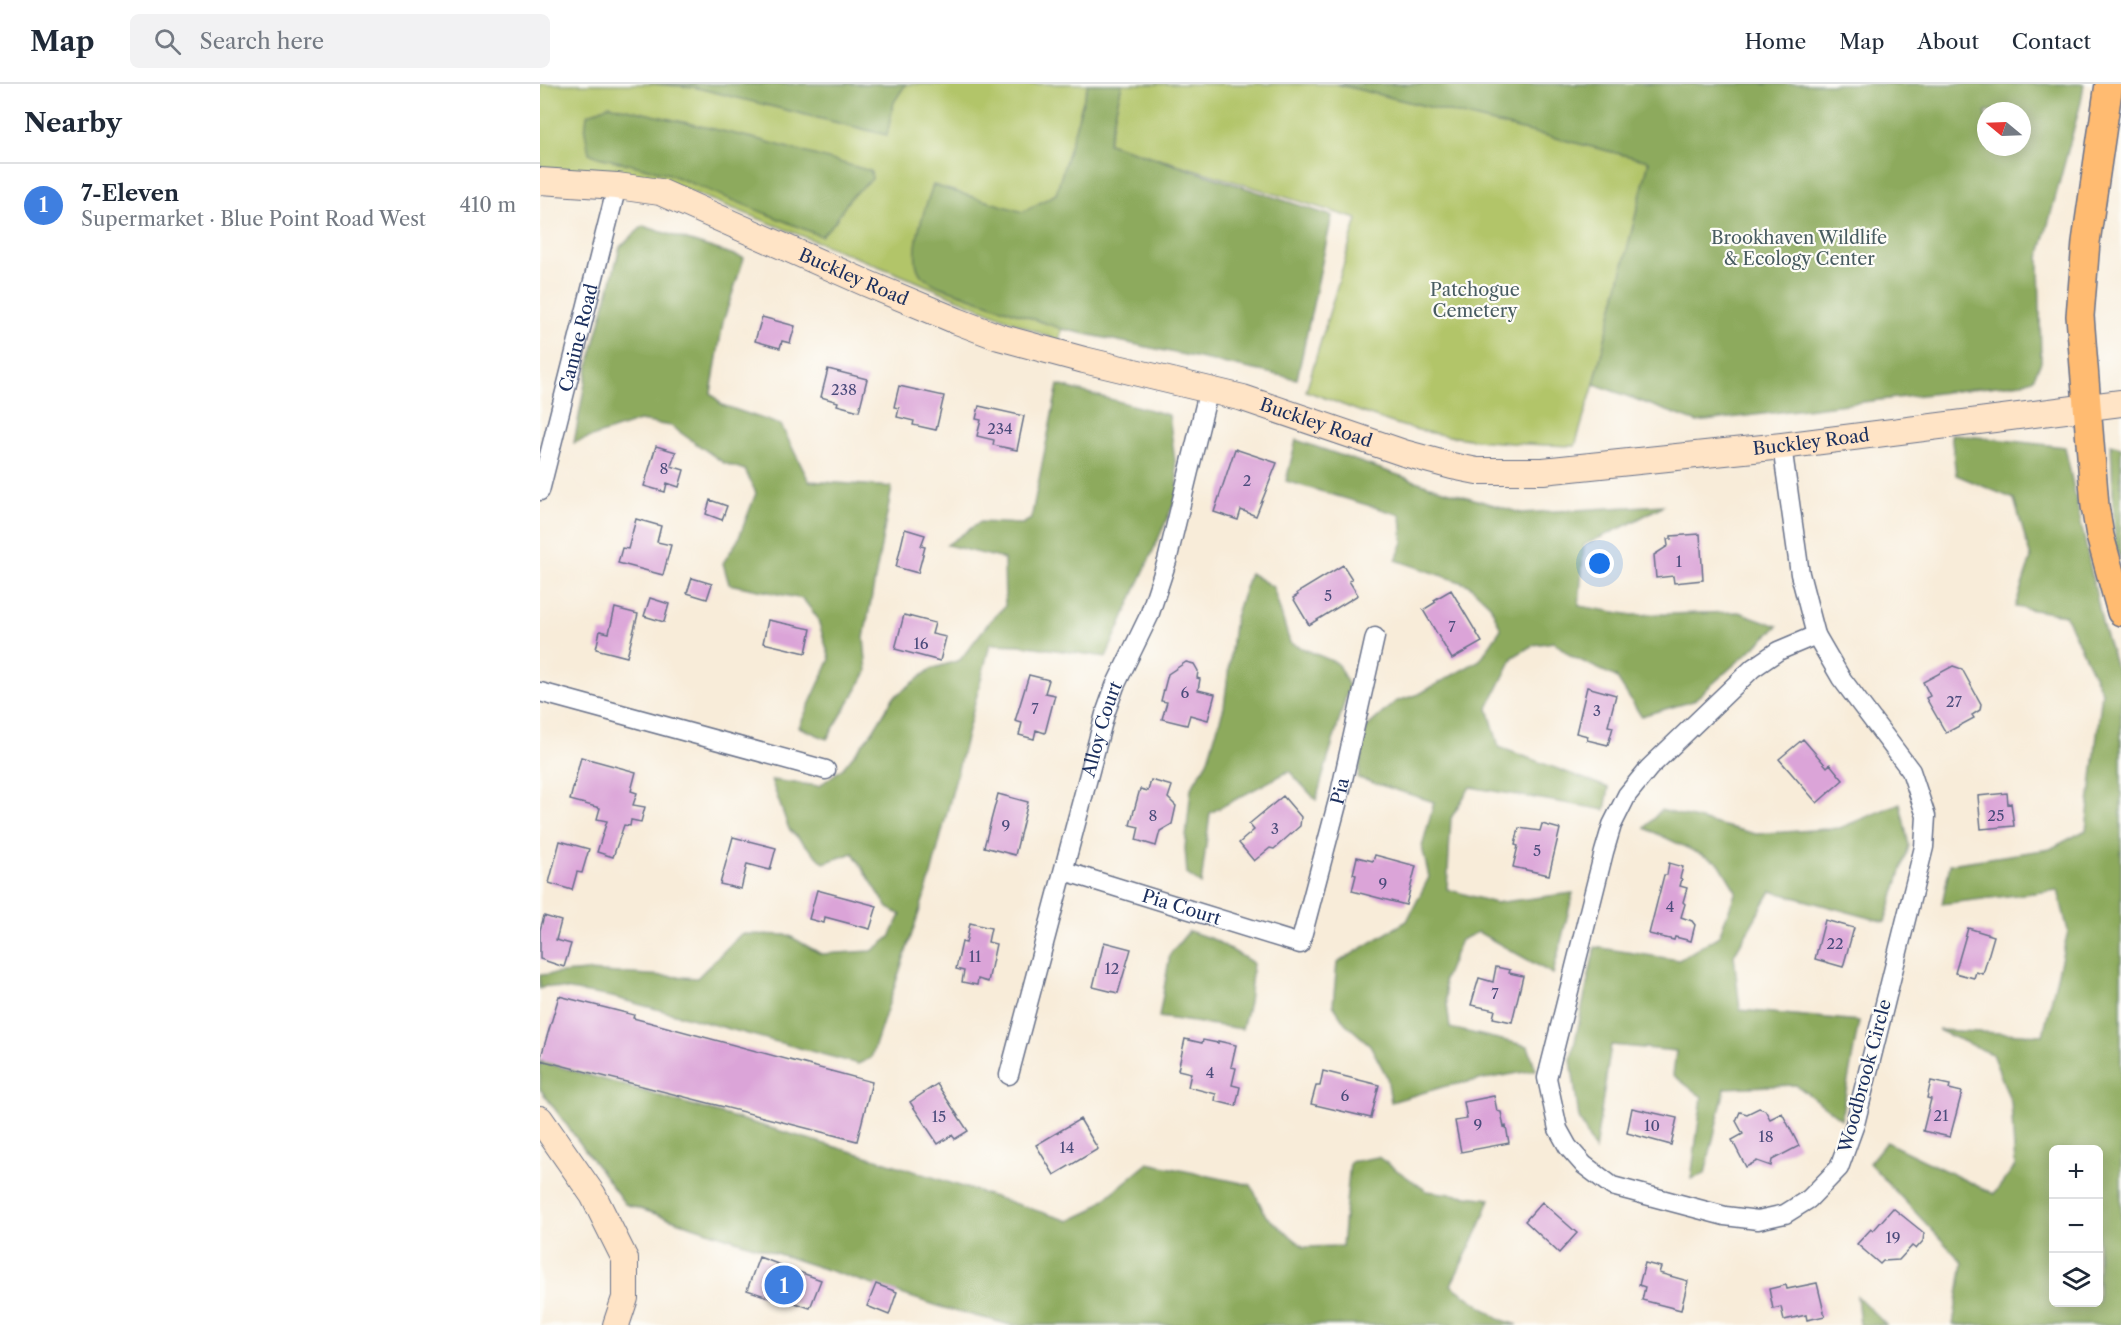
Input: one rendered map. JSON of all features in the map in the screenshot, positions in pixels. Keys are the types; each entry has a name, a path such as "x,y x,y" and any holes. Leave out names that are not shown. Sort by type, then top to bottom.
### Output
{"main road":[{"path":"2109,84 2080,316 2098,526 2121,612"}],"street":[{"name":"Buckley Road","path":"540,181 617,186 660,192 885,291 999,337 1084,360 1209,388 1273,407 1404,453 1477,471 1543,471 1782,446 2121,403"},
{"name":"Canine Road","path":"540,491 617,186"},
{"name":"Alloy Court","path":"1009,1075 1105,714 1115,686 1149,616 1167,561 1209,388"},
{"name":"Woodbrook Circle","path":"1782,446 1800,574 1816,635 1840,678 1911,771 1926,816 1924,847 1855,1124 1839,1168 1809,1199 1785,1215 1758,1220 1725,1216 1612,1186 1584,1165 1568,1147 1558,1129 1548,1078 1604,852 1612,825 1627,795 1650,768 1753,668 1778,651 1816,635"},
{"name":"Pia","path":"1300,944 1340,793 1375,637"},
{"path":"540,692 826,770"},
{"name":"Pia Court","path":"1064,871 1300,944"},
{"path":"540,1119 593,1195 625,1259 625,1298 616,1325"}],"green space":[{"path":"540,84 1120,84 1059,341 659,179 540,168"},
{"path":"651,84 906,84 894,102 887,135 693,87"},
{"path":"1088,84 1122,84 1108,143 1332,216 1297,379 1062,329 938,286 922,276 917,268 916,245 933,185 1023,212 1056,194"},
{"name":"Patchogue Cemetery","path":"1122,84 1336,84 1649,161 1594,384 1575,446 1492,442 1430,433 1384,420 1306,391 1357,219 1108,143"},
{"name":"Brookhaven Wildlife & Ecology Center","path":"1336,84 2084,84 2039,258 2041,362 2033,379 2022,383 1697,422 1594,384 1649,161"},
{"path":"609,105 757,139 871,171 872,179 850,198 834,223 821,236 666,173 589,153 585,132 587,115"},
{"path":"643,226 744,258 723,322 711,393 722,405 781,425 809,481 892,487 864,638 867,672 827,739 799,727 830,659 817,617 803,599 729,584 723,563 738,540 756,493 745,470 724,463 671,426 639,421 574,443 587,372 620,247"},
{"path":"1058,385 1169,415 1179,492 1106,657 1020,645 990,644 930,879 871,1058 858,1064 612,997 546,986 540,989 540,975 586,971 697,978 741,934 788,935 821,954 872,951 890,937 901,915 888,908 853,853 824,863 789,829 771,780 819,786 843,768 873,731 893,698 931,669 960,660 990,621 1005,606 1004,559 947,545 980,522 1022,524 1031,519"},
{"path":"1951,434 2065,447 2103,627 2121,683 2121,1325 1953,1325 1963,1263 1869,1163 1886,1142 1994,1194 2015,1166 2011,1102 1992,1054 1938,1030 2043,1035 2068,931 2058,890 1942,904 1950,864 2050,849 2086,830 2102,692 2065,615 2015,607 2031,558 2014,499 1956,475"},
{"path":"1296,440 1430,486 1521,513 1664,505 1584,545 1579,606 1632,615 1739,612 1778,626 1693,701 1641,716 1616,677 1571,656 1554,642 1533,645 1513,657 1488,708 1499,747 1609,788 1605,810 1470,787 1451,818 1447,889 1495,903 1573,893 1553,974 1478,932 1461,940 1444,980 1450,1028 1528,1046 1536,1070 1446,1086 1391,1102 1387,1077 1370,1045 1345,1023 1333,1005 1337,963 1407,921 1429,877 1422,847 1434,802 1358,778 1366,728 1395,702 1419,694 1480,660 1501,629 1490,605 1469,585 1396,560 1403,542 1401,515 1286,481"},
{"path":"2111,444 2121,447 2121,562 2115,543"},
{"path":"1250,573 1273,587 1290,643 1337,663 1349,686 1316,800 1289,771 1210,813 1201,884 1187,874 1185,848 1191,788 1207,762 1224,707 1235,617"},
{"path":"1900,803 1909,846 1885,922 1771,891 1734,955 1740,1010 1859,1021 1841,1119 1796,1085 1725,1088 1705,1174 1691,1179 1702,1097 1673,1075 1676,1051 1611,1045 1595,1151 1579,1118 1571,1060 1595,947 1679,960 1719,936 1736,891 1719,863 1645,828 1661,810 1756,834 1840,828"},
{"path":"1189,931 1215,940 1253,963 1249,1002 1242,1029 1159,1017 1170,954"},
{"path":"540,1061 870,1157 1069,1221 1090,1211 1148,1163 1251,1185 1266,1216 1304,1247 1342,1246 1350,1162 1378,1157 1427,1191 1490,1199 1480,1226 1451,1285 1499,1319 1518,1325 1011,1325 944,1308 625,1204 540,1089"},
{"path":"1857,1296 1886,1325 1860,1325"}],"building":[{"path":"762,317 795,326 790,343 782,341 780,348 755,341"},
{"path":"828,369 867,379 859,411 837,405 838,402 821,397"},
{"path":"899,386 944,396 936,430 913,425 914,421 897,417 899,408 894,407"},
{"path":"979,406 1024,416 1017,450 993,445 994,440 977,436 981,420 976,419"},
{"path":"656,446 676,452 671,466 684,470 679,487 667,483 665,492 644,486"},
{"path":"1235,449 1277,463 1256,516 1241,510 1238,520 1214,512"},
{"path":"710,500 727,506 722,520 706,514"},
{"path":"636,519 661,526 657,542 671,545 663,575 618,563 622,548 628,549"},
{"path":"905,529 925,535 921,546 925,547 918,573 896,567"},
{"path":"1700,534 1703,580 1674,583 1673,576 1656,578 1654,555 1668,546 1667,539 1671,539 1671,536"},
{"path":"1343,565 1358,595 1309,625 1293,598 1298,595 1297,593"},
{"path":"692,578 712,584 707,599 687,593"},
{"path":"1451,590 1482,642 1452,659 1423,610"},
{"path":"650,598 669,604 664,622 644,616"},
{"path":"615,608 638,614 627,657 596,649 600,631 609,633"},
{"path":"904,615 935,623 932,634 946,637 940,661 895,649"},
{"path":"768,620 811,629 806,653 763,643"},
{"path":"1186,662 1194,664 1198,671 1197,678 1200,679 1198,690 1215,694 1208,720 1190,715 1187,725 1162,719 1167,702 1161,701 1168,674"},
{"path":"1953,666 1962,669 1981,704 1980,710 1972,715 1974,718 1946,733 1926,698 1930,696 1923,682"},
{"path":"1029,675 1049,680 1045,693 1055,695 1045,733 1036,730 1034,739 1019,735 1022,723 1015,721"},
{"path":"1587,687 1616,695 1608,726 1613,727 1608,745 1587,740 1588,736 1576,733"},
{"path":"1803,739 1827,767 1830,764 1843,780 1817,803 1779,759"},
{"path":"581,757 636,772 631,791 637,793 633,805 645,807 641,822 631,820 630,826 624,825 613,857 597,852 607,821 597,819 600,808 570,800"},
{"path":"1151,780 1172,786 1168,798 1176,806 1172,824 1160,831 1156,846 1136,840 1139,827 1130,825 1140,789 1148,791"},
{"path":"2007,793 2008,804 2011,803 2014,826 1981,829 1978,796"},
{"path":"998,794 1028,802 1015,855 984,847"},
{"path":"1283,796 1301,817 1300,826 1274,849 1270,848 1254,861 1239,843 1254,830 1249,824"},
{"path":"1542,824 1560,829 1549,875 1513,867 1519,828 1540,831"},
{"path":"733,837 776,848 770,870 747,864 741,889 720,884"},
{"path":"560,841 589,849 582,873 577,872 572,890 549,883"},
{"path":"1375,855 1416,866 1406,905 1352,891 1357,857 1373,861"},
{"path":"1669,863 1683,867 1680,886 1687,888 1681,917 1692,921 1695,925 1691,941 1675,937 1674,940 1649,934"},
{"path":"817,890 877,906 870,929 825,917 824,923 809,919"},
{"path":"544,916 561,921 556,940 571,944 564,967 540,959 540,930"},
{"path":"1825,920 1854,928 1843,967 1815,959"},
{"path":"970,923 991,928 988,942 996,944 988,982 978,979 977,985 962,982 964,971 956,969 962,942 966,943"},
{"path":"1968,928 1994,936 1983,974 1976,972 1974,978 1955,973"},
{"path":"1104,942 1131,949 1118,993 1093,987"},
{"path":"1496,967 1523,976 1512,1022 1493,1018 1495,1010 1471,1005 1479,978 1493,982"},
{"path":"559,996 872,1082 857,1141 540,1060"},
{"path":"1185,1039 1202,1043 1203,1040 1236,1045 1231,1067 1236,1068 1232,1085 1240,1087 1236,1106 1215,1101 1216,1094 1188,1087 1191,1073 1178,1070"},
{"path":"1323,1071 1379,1085 1371,1118 1311,1104 1316,1086 1320,1086"},
{"path":"1931,1081 1950,1085 1949,1089 1962,1092 1950,1137 1923,1131 1931,1099 1927,1098"},
{"path":"937,1084 968,1131 955,1139 952,1135 938,1144 910,1102"},
{"path":"1494,1096 1497,1111 1501,1112 1504,1127 1506,1126 1509,1143 1461,1152 1455,1121 1467,1119 1464,1102"},
{"path":"1632,1108 1677,1118 1671,1145 1627,1133"},
{"path":"1759,1108 1765,1110 1770,1119 1782,1113 1799,1146 1772,1160 1771,1166 1757,1161 1746,1167 1732,1140 1743,1134 1736,1121 1740,1112 1747,1114"},
{"path":"1080,1119 1098,1149 1054,1175 1036,1145"},
{"path":"1542,1202 1577,1233 1559,1253 1525,1221"},
{"path":"1893,1208 1924,1233 1923,1241 1916,1249 1912,1246 1899,1260 1883,1261 1880,1264 1857,1244 1871,1229 1873,1231"},
{"path":"759,1257 821,1280 810,1308 792,1302 789,1304 747,1290"},
{"path":"1645,1263 1661,1267 1659,1273 1688,1281 1681,1310 1642,1300 1645,1287 1639,1285"},
{"path":"1817,1283 1825,1316 1807,1320 1806,1315 1784,1320 1781,1307 1773,1309 1769,1289 1786,1285 1787,1289"},
{"path":"876,1284 897,1292 889,1315 867,1306"}],"place":[{"name":"7-Eleven","path":"784,1285"}]}
